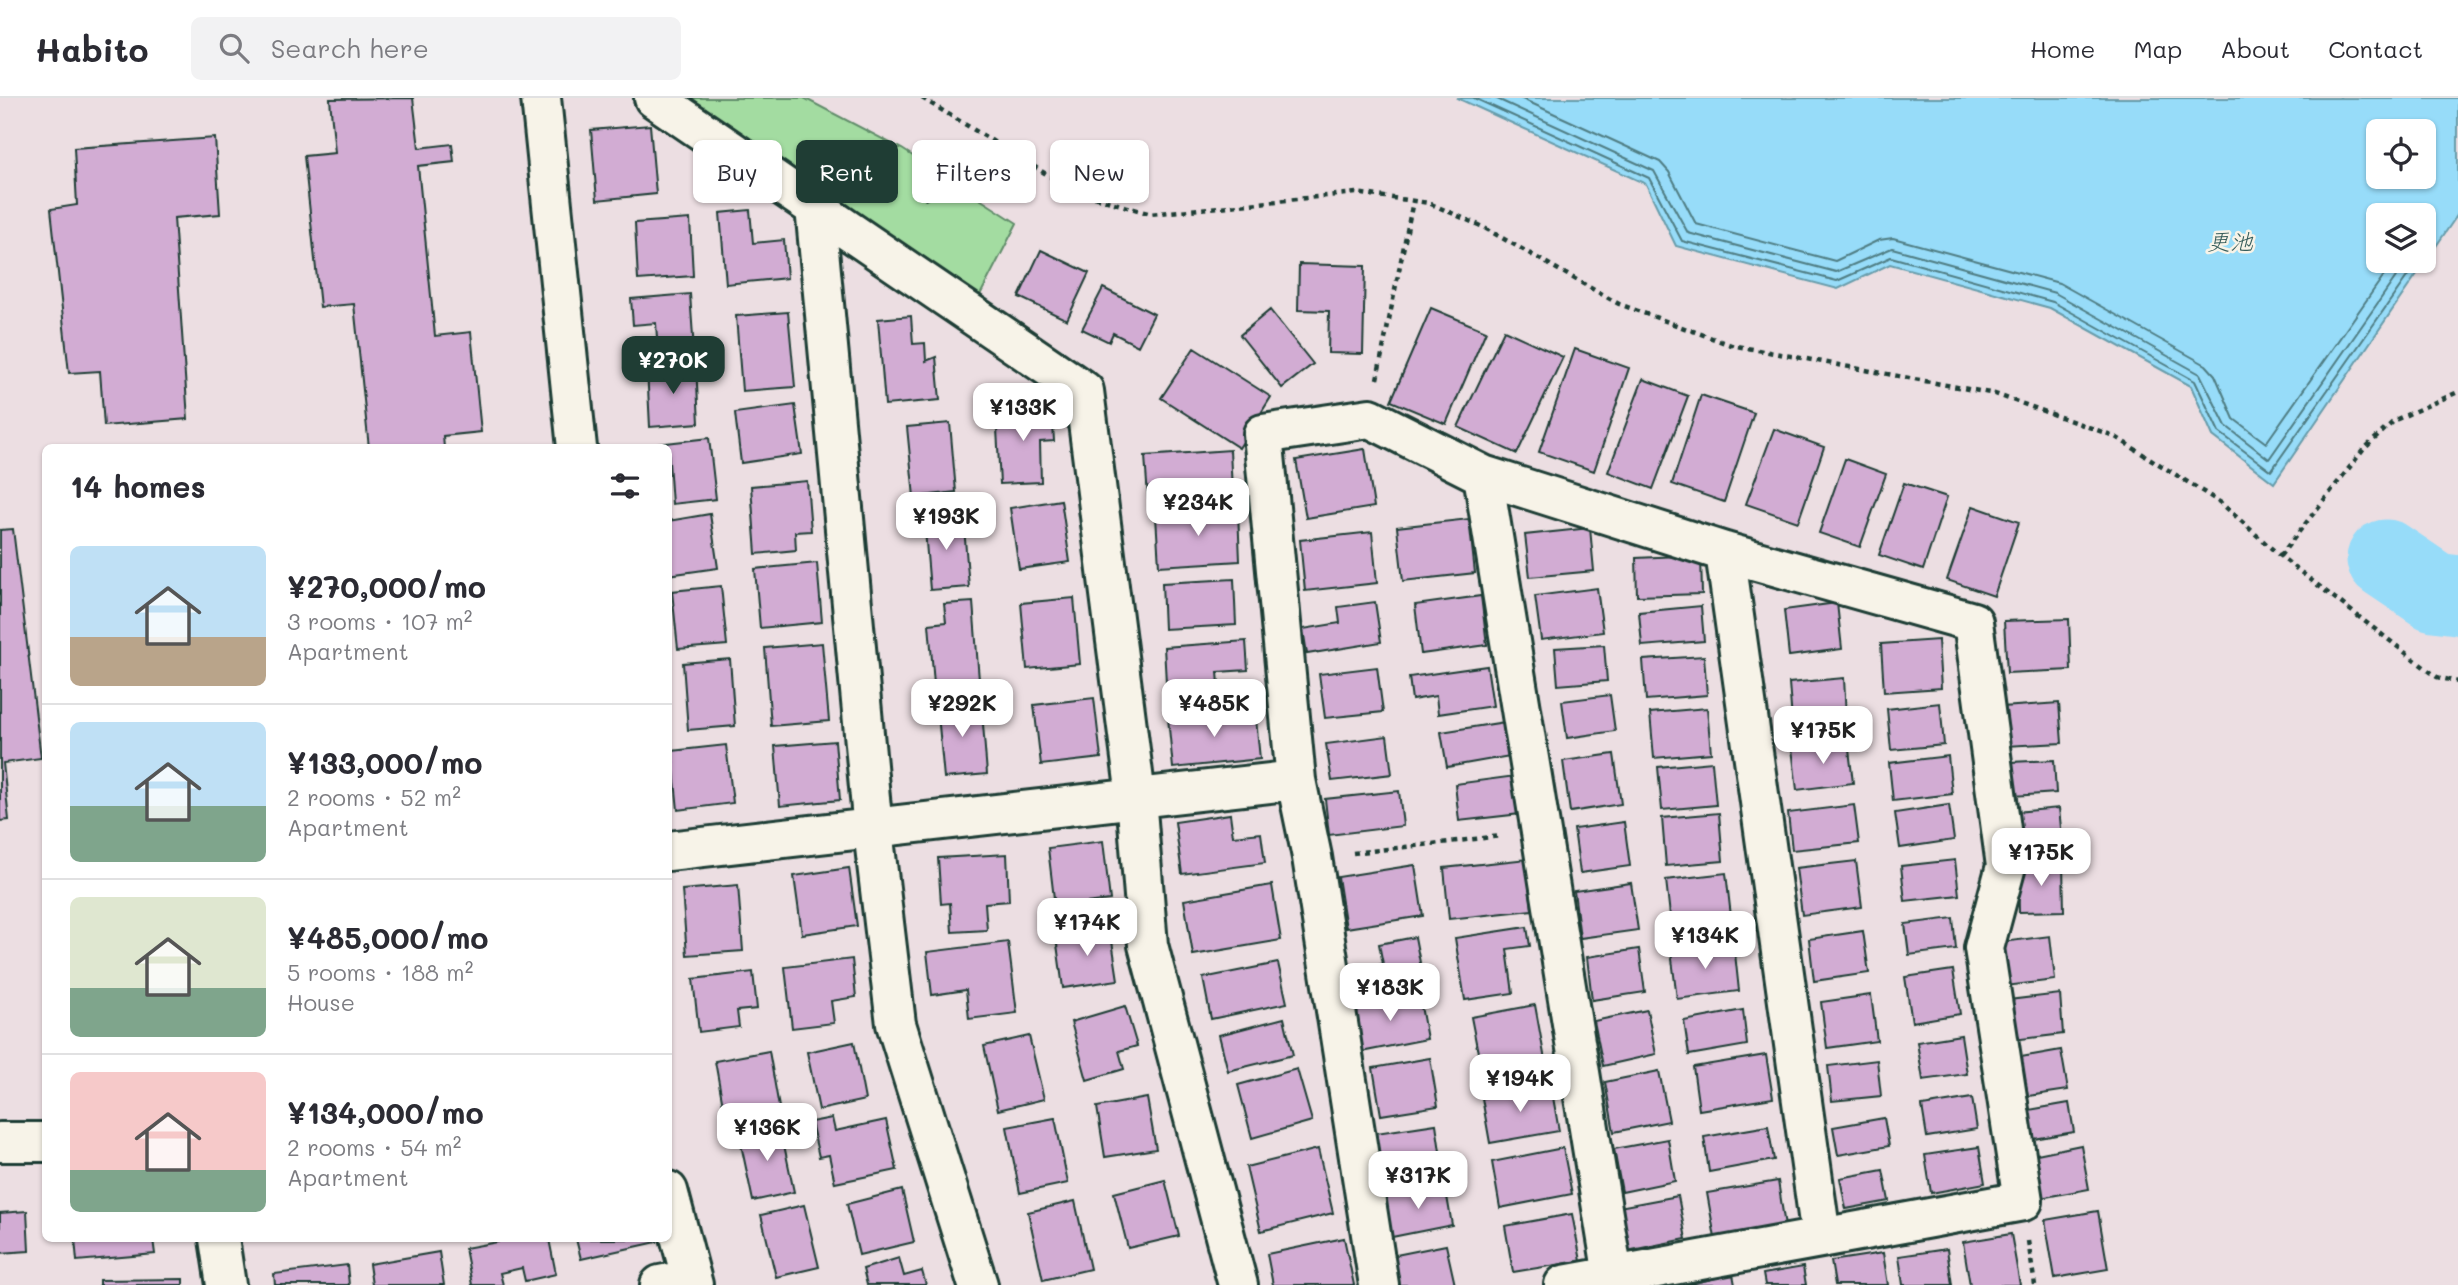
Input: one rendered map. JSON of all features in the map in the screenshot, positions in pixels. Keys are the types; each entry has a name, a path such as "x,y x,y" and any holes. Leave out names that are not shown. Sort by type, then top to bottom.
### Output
{"street":[{"path":"541,98 577,444"},
{"path":"654,98 1084,391 1136,797 1148,945 1238,1285"},
{"path":"815,207 873,830 895,1024 978,1285"},
{"path":"1379,1285 1312,857 1296,780 1263,434 1370,418 1483,475 1725,552 1973,622 2006,866 1984,948 2022,1201 1564,1285"},
{"path":"1483,475 1613,1276"},
{"path":"1725,552 1821,1237"},
{"path":"672,851 873,830 1296,780"},
{"path":"0,1142 42,1142"},
{"path":"672,1219 681,1283"},
{"path":"219,1242 226,1285"}],"path":[{"path":"922,98 991,140"},
{"path":"1036,168 1074,191 1151,214 1356,193 1429,203 1481,226 1619,303 1731,345 1995,394 2114,436 2221,503 2280,556 2437,677 2458,682"},
{"path":"1370,418 1413,201"},
{"path":"2280,556 2364,449 2395,421 2458,392"},
{"path":"1312,857 1540,832"}],"green space":[{"path":"686,98 804,98 885,140 796,140 796,173 782,163 782,140 748,140"},
{"path":"898,147 912,155 912,203 986,203 1017,223 979,297 841,203 898,203"}],"water":[{"name":"更池","path":"1457,98 2458,98 2458,214 2436,246 2436,203 2366,203 2366,273 2418,273 2274,483 2213,436 2191,386 2050,308 1890,264 1838,289 1676,246 1646,184"}],"building":[{"path":"413,98 419,148 452,144 454,162 418,166 435,336 471,332 481,432 443,436 444,444 369,444 354,304 320,307 304,156 335,153 330,99"},
{"path":"650,125 656,194 597,200 591,130"},
{"path":"215,138 220,214 174,218 188,419 104,426 100,371 69,373 51,209 77,205 74,148"},
{"path":"750,210 753,243 784,240 787,278 726,284 720,213"},
{"path":"690,219 693,276 638,280 635,223"},
{"path":"1041,250 1089,273 1067,320 1019,297"},
{"path":"1299,264 1365,266 1363,354 1328,353 1329,311 1298,310"},
{"path":"1103,288 1154,314 1138,346 1113,333 1109,342 1082,329"},
{"path":"690,294 694,351 658,353 656,323 633,325 631,299"},
{"path":"1431,308 1486,331 1446,424 1391,401"},
{"path":"1270,310 1313,364 1282,388 1240,335"},
{"path":"788,312 795,387 742,391 736,316"},
{"path":"911,316 913,344 925,343 926,361 936,357 940,400 885,405 878,319"},
{"path":"1504,330 1563,357 1517,454 1458,427"},
{"path":"1194,348 1271,397 1239,448 1161,398"},
{"path":"1575,349 1629,368 1594,471 1539,452"},
{"path":"696,365 699,423 650,427 647,368"},
{"path":"1643,379 1688,396 1653,489 1608,472"},
{"path":"1701,395 1754,413 1724,502 1672,484"},
{"path":"795,405 802,454 741,463 735,413"},
{"path":"1052,407 1054,441 1040,442 1041,482 1000,484 996,410"},
{"path":"950,423 956,492 914,497 907,427"},
{"path":"1774,429 1824,447 1798,522 1746,504"},
{"path":"709,438 716,499 672,504 672,444 658,444"},
{"path":"1365,449 1374,507 1306,518 1296,460"},
{"path":"1230,450 1232,491 1148,498 1145,456"},
{"path":"1845,459 1886,474 1860,547 1819,533"},
{"path":"807,481 811,531 795,532 796,550 756,554 751,486"},
{"path":"1904,483 1947,497 1923,570 1879,555"},
{"path":"1061,500 1070,562 1019,569 1010,508"},
{"path":"1973,506 2019,522 1994,596 1947,580"},
{"path":"1238,511 1240,561 1159,566 1156,516"},
{"path":"710,514 718,568 672,574 672,520"},
{"path":"963,515 969,587 930,590 924,518"},
{"path":"1469,519 1475,573 1403,581 1397,527"},
{"path":"1590,528 1594,571 1530,577 1525,535"},
{"path":"13,529 41,758 3,763 9,820 0,821 0,530"},
{"path":"1372,532 1377,583 1305,591 1300,540"},
{"path":"1701,555 1702,594 1637,596 1636,558"},
{"path":"817,563 822,622 760,628 755,569"},
{"path":"1234,579 1236,625 1164,629 1162,583"},
{"path":"721,586 727,645 678,649 672,591"},
{"path":"1597,588 1603,632 1541,640 1535,596"},
{"path":"1481,596 1487,645 1421,654 1415,605"},
{"path":"1074,598 1080,664 1027,669 1021,603"},
{"path":"973,602 979,680 934,684 929,624 946,622 944,604"},
{"path":"1375,602 1381,642 1307,654 1303,629 1340,623 1338,607"},
{"path":"1837,603 1842,649 1789,656 1784,610"},
{"path":"1701,606 1704,641 1642,646 1639,612"},
{"path":"2069,619 2071,670 2007,673 2004,621"},
{"path":"1938,640 1941,688 1884,692 1881,644"},
{"path":"1246,641 1248,670 1218,672 1220,697 1167,700 1164,647"},
{"path":"822,643 829,721 771,726 765,648"},
{"path":"1604,645 1607,681 1558,685 1555,648"},
{"path":"1704,656 1707,695 1646,700 1643,660"},
{"path":"730,659 735,726 688,730 683,663"},
{"path":"1487,666 1493,706 1438,714 1436,696 1412,700 1409,677"},
{"path":"1377,667 1383,712 1325,718 1319,674"},
{"path":"1844,678 1846,717 1792,721 1789,683"},
{"path":"1610,695 1615,731 1567,738 1562,701"},
{"path":"1094,698 1101,758 1041,765 1034,705"},
{"path":"981,699 987,774 944,778 937,704"},
{"path":"1940,703 1944,745 1891,750 1887,709"},
{"path":"2059,703 2062,743 2005,746 2002,707"},
{"path":"1707,708 1711,753 1654,758 1650,713"},
{"path":"1255,709 1260,759 1173,768 1168,718"},
{"path":"1505,722 1510,756 1447,767 1441,732"},
{"path":"1387,736 1392,774 1332,781 1326,744"},
{"path":"835,741 840,800 780,806 775,746"},
{"path":"1848,741 1853,783 1797,790 1792,748"},
{"path":"726,745 733,803 678,810 672,751"},
{"path":"1614,754 1621,804 1570,812 1563,761"},
{"path":"1948,756 1952,794 1893,801 1889,763"},
{"path":"2054,760 2056,793 2013,796 2011,762"},
{"path":"1712,762 1716,805 1662,810 1658,767"},
{"path":"1515,776 1520,814 1459,821 1455,784"},
{"path":"1399,791 1403,826 1329,835 1325,799"},
{"path":"1854,805 1859,843 1792,850 1788,813"},
{"path":"1949,805 1954,840 1900,848 1895,813"},
{"path":"2059,808 2063,848 2020,853 2016,812"},
{"path":"1719,813 1723,861 1666,866 1662,818"},
{"path":"1230,814 1233,836 1261,833 1265,863 1182,874 1175,822"},
{"path":"1624,822 1630,866 1580,873 1574,829"},
{"path":"1103,841 1110,900 1055,907 1048,848"},
{"path":"1007,854 1009,901 985,903 987,930 952,932 950,903 941,904 938,858"},
{"path":"1527,859 1532,910 1449,919 1444,868"},
{"path":"1955,860 1959,895 1905,901 1901,866"},
{"path":"1856,861 1862,907 1802,915 1796,868"},
{"path":"2063,863 2064,911 2019,912 2018,864"},
{"path":"1415,865 1423,916 1346,928 1338,877"},
{"path":"849,868 857,926 802,934 794,876"},
{"path":"1726,873 1732,925 1672,933 1666,880"},
{"path":"1631,883 1638,930 1580,938 1574,891"},
{"path":"738,885 743,951 687,955 682,890"},
{"path":"1272,885 1281,940 1193,955 1184,900"},
{"path":"1953,918 1956,949 1909,955 1905,924"},
{"path":"1527,927 1530,946 1507,949 1513,993 1465,1000 1455,938"},
{"path":"1110,928 1118,980 1063,988 1056,937"},
{"path":"1863,931 1869,973 1814,981 1809,939"},
{"path":"2050,936 2055,980 2006,986 2002,942"},
{"path":"1415,937 1423,978 1359,989 1355,970 1383,964 1379,944"},
{"path":"1008,942 1017,1013 969,1019 966,990 932,995 927,952"},
{"path":"1734,944 1739,991 1677,999 1671,951"},
{"path":"1639,949 1645,992 1592,1000 1587,957"},
{"path":"852,959 856,997 831,1001 834,1023 792,1028 785,967"},
{"path":"1278,963 1287,1003 1211,1019 1203,978"},
{"path":"1953,970 1960,1014 1912,1022 1905,977"},
{"path":"753,972 757,1009 737,1011 739,1027 699,1032 693,979"},
{"path":"2060,994 2063,1034 2013,1040 2009,1000"},
{"path":"1419,995 1427,1039 1361,1052 1352,1008"},
{"path":"1871,995 1877,1041 1827,1048 1821,1002"},
{"path":"1535,1005 1545,1060 1482,1073 1471,1017"},
{"path":"1125,1006 1137,1046 1119,1051 1124,1069 1087,1080 1071,1022"},
{"path":"1647,1010 1656,1054 1603,1066 1594,1021"},
{"path":"1743,1010 1747,1045 1689,1055 1684,1021"},
{"path":"1284,1018 1293,1055 1228,1071 1219,1035"},
{"path":"1961,1035 1967,1074 1923,1080 1917,1042"},
{"path":"1029,1036 1044,1099 998,1110 984,1046"},
{"path":"854,1042 865,1100 819,1110 807,1052"},
{"path":"2061,1050 2068,1090 2028,1096 2021,1057"},
{"path":"769,1051 780,1113 726,1122 715,1061"},
{"path":"1766,1055 1773,1098 1699,1110 1693,1067"},
{"path":"1430,1058 1438,1106 1381,1115 1373,1068"},
{"path":"1877,1060 1881,1096 1832,1101 1828,1066"},
{"path":"1297,1069 1312,1121 1252,1138 1238,1085"},
{"path":"1659,1071 1669,1121 1614,1132 1605,1082"},
{"path":"1551,1086 1559,1131 1490,1143 1482,1098"},
{"path":"1147,1098 1156,1149 1105,1157 1097,1107"},
{"path":"1972,1098 1977,1129 1927,1137 1922,1106"},
{"path":"2069,1103 2074,1132 2034,1139 2029,1110"},
{"path":"832,1118 835,1131 886,1120 897,1170 835,1183 829,1155 819,1157 811,1122"},
{"path":"1055,1118 1068,1183 1020,1193 1007,1127"},
{"path":"1884,1118 1889,1146 1838,1155 1833,1127"},
{"path":"1436,1124 1443,1172 1383,1181 1376,1133"},
{"path":"780,1126 794,1192 753,1201 739,1135"},
{"path":"1768,1126 1774,1160 1709,1172 1704,1137"},
{"path":"1668,1139 1675,1181 1622,1192 1614,1149"},
{"path":"2081,1145 2089,1189 2040,1198 2032,1155"},
{"path":"1979,1147 1985,1183 1931,1193 1925,1155"},
{"path":"1563,1148 1572,1194 1500,1208 1492,1162"},
{"path":"1318,1149 1333,1213 1261,1231 1246,1167"},
{"path":"1883,1170 1889,1201 1846,1209 1840,1178"},
{"path":"1165,1180 1179,1236 1128,1248 1114,1193"},
{"path":"1778,1181 1785,1226 1715,1238 1707,1193"},
{"path":"1445,1185 1452,1225 1392,1237 1385,1196"},
{"path":"902,1190 914,1242 859,1255 847,1204"},
{"path":"1678,1196 1686,1239 1627,1251 1619,1207"},
{"path":"1075,1201 1090,1269 1043,1280 1028,1212"},
{"path":"804,1205 819,1267 776,1277 761,1215"},
{"path":"27,1211 29,1251 0,1253 0,1213"},
{"path":"2098,1211 2108,1269 2055,1278 2045,1220"},
{"path":"1572,1214 1581,1261 1513,1272 1505,1226"},
{"path":"2011,1234 2020,1285 1970,1285 1963,1242"},
{"path":"1344,1238 1354,1285 1273,1285 1267,1254"},
{"path":"75,1242 153,1242 155,1254 77,1261"},
{"path":"498,1242 550,1242 556,1274 525,1281 522,1268 500,1273 503,1285 472,1285 465,1248"},
{"path":"577,1242 657,1242 581,1259"},
{"path":"1446,1245 1455,1285 1397,1285 1391,1256"},
{"path":"1947,1249 1952,1285 1903,1285 1899,1256"},
{"path":"439,1252 444,1285 372,1285 369,1264"},
{"path":"1883,1253 1888,1285 1835,1285 1831,1261"},
{"path":"899,1258 904,1276 922,1271 926,1285 867,1285 863,1269"},
{"path":"347,1265 349,1285 275,1285 274,1274"},
{"path":"1803,1267 1806,1285 1765,1285 1763,1274"},
{"path":"1733,1274 1735,1285 1686,1285"},
{"path":"183,1279 183,1285 99,1285 99,1280"}],"waterway":[{"path":"2386,559 2435,592 2458,595"}]}
